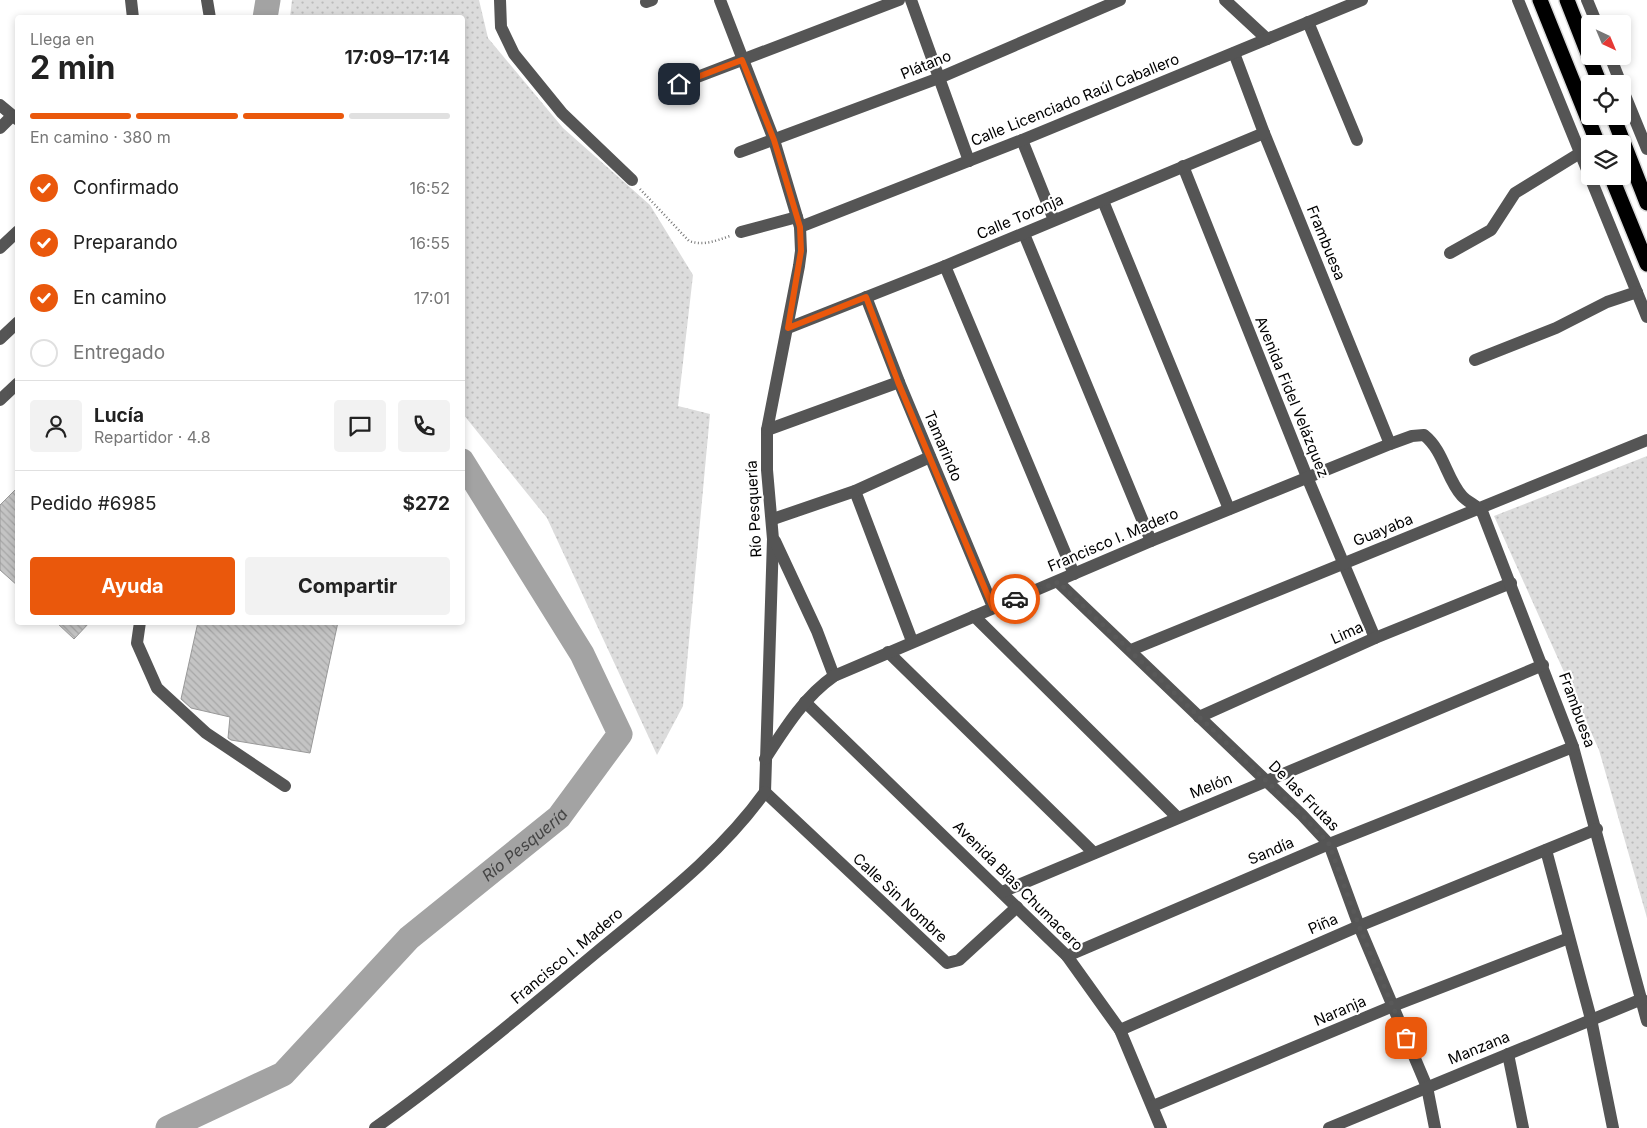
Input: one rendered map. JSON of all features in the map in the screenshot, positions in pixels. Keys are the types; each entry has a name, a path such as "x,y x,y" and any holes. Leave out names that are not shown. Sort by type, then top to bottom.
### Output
{"highway":[{"path":"1540,0 1594,135"},
{"path":"1567,0 1596,75"},
{"path":"1616,125 1645,199"},
{"path":"1615,185 1647,264"}],"street":[{"path":"131,0 133,15"},
{"path":"208,0 210,15"},
{"path":"500,0 500,27 514,54 562,113 632,180"},
{"name":"Río Pesquería","path":"720,0 774,140 799,222 801,251 788,328 767,430 766,470 774,539 765,792"},
{"path":"679,84 899,0"},
{"path":"911,0 969,161"},
{"name":"Plátano","path":"740,152 939,78 1120,0"},
{"path":"1225,0 1267,39"},
{"name":"Calle Licenciado Raúl Caballero","path":"741,232 799,222 969,161 1308,22 1332,6 1362,0"},
{"path":"1518,0 1647,317"},
{"path":"1587,0 1593,15"},
{"path":"1308,22 1357,140"},
{"name":"Frambuesa","path":"1234,53 1264,133 1390,444"},
{"path":"0,105 15,118 0,128"},
{"path":"1631,110 1647,148"},
{"name":"Calle Toronja","path":"788,328 1024,234 1264,133"},
{"path":"1022,140 1054,220"},
{"path":"1450,253 1491,230 1515,193 1580,152"},
{"name":"Avenida Fidel Velázquez","path":"1183,166 1307,477 1375,638"},
{"path":"1103,201 1229,508"},
{"path":"0,248 15,234"},
{"path":"1024,234 1151,541"},
{"path":"945,266 1074,574"},
{"path":"1475,360 1556,328 1607,302 1637,292"},
{"name":"Tamarindo","path":"866,297 898,382 993,608"},
{"path":"0,339 15,325"},
{"path":"767,430 898,382"},
{"path":"0,400 15,386"},
{"name":"Francisco I. Madero","path":"765,759 805,702 818,688 834,676 912,641 1058,582 1229,508 1412,436 1424,435 1433,444 1462,497 1480,508"},
{"name":"Guayaba","path":"1131,650 1647,440"},
{"path":"773,519 855,490 930,457"},
{"path":"855,490 912,641"},
{"name":"Frambuesa","path":"1480,508 1543,665 1573,747 1597,829 1647,1021"},
{"path":"774,539 791,572 834,676"},
{"name":"De las Frutas","path":"1058,582 1131,650 1329,844 1359,926 1427,1087 1435,1128"},
{"name":"Lima","path":"1199,717 1375,638 1511,583"},
{"path":"974,616 1177,818"},
{"path":"140,625 137,643 157,688 206,733 285,786"},
{"path":"888,652 1094,853"},
{"name":"Melón","path":"1002,892 1543,665"},
{"name":"Avenida Blas Chumacero","path":"805,702 1066,956 1120,1030 1161,1128"},
{"name":"Sandía","path":"1066,956 1329,844 1573,747"},
{"name":"Francisco I. Madero","path":"375,1128 481,1049 668,894 730,836 765,792"},
{"name":"Calle Sin Nombre","path":"765,792 947,963 959,960 1017,907"},
{"name":"Piña","path":"1120,1030 1359,926 1597,829"},
{"path":"1546,850 1591,1018 1613,1128"},
{"name":"Naranja","path":"1153,1106 1393,1006 1569,938"},
{"name":"Manzana","path":"1329,1128 1342,1125 1591,1018 1642,999"},
{"path":"1508,1054 1523,1128"}],"path":[{"path":"632,180 689,241 699,244 709,243 741,232"}],"shaded area":[{"path":"292,0 479,0 488,38 563,128 650,205 693,275 678,406 710,414 683,706 657,755 547,518 465,416 465,15 290,15"},
{"path":"1647,456 1647,918 1599,750 1494,516"}],"building":[{"path":"15,490 15,583 0,570 0,505"},
{"path":"59,625 87,625 74,639"},
{"path":"197,625 337,625 310,753 231,740 228,738 230,717 191,708 181,699"}],"waterway":[{"name":"Río Pesquería","path":"266,15 268,0"},
{"name":"Río Pesquería","path":"168,1128 283,1074 409,938 559,817 620,734 582,654 465,466"}],"way so far":[{"path":"1015,599 1058,582 1302,815 1329,844 1359,926 1406,1038"}],"route":[{"path":"679,84 742,60 774,140 800,227 801,251 788,328 866,297 898,382 993,608 1015,599"}]}
